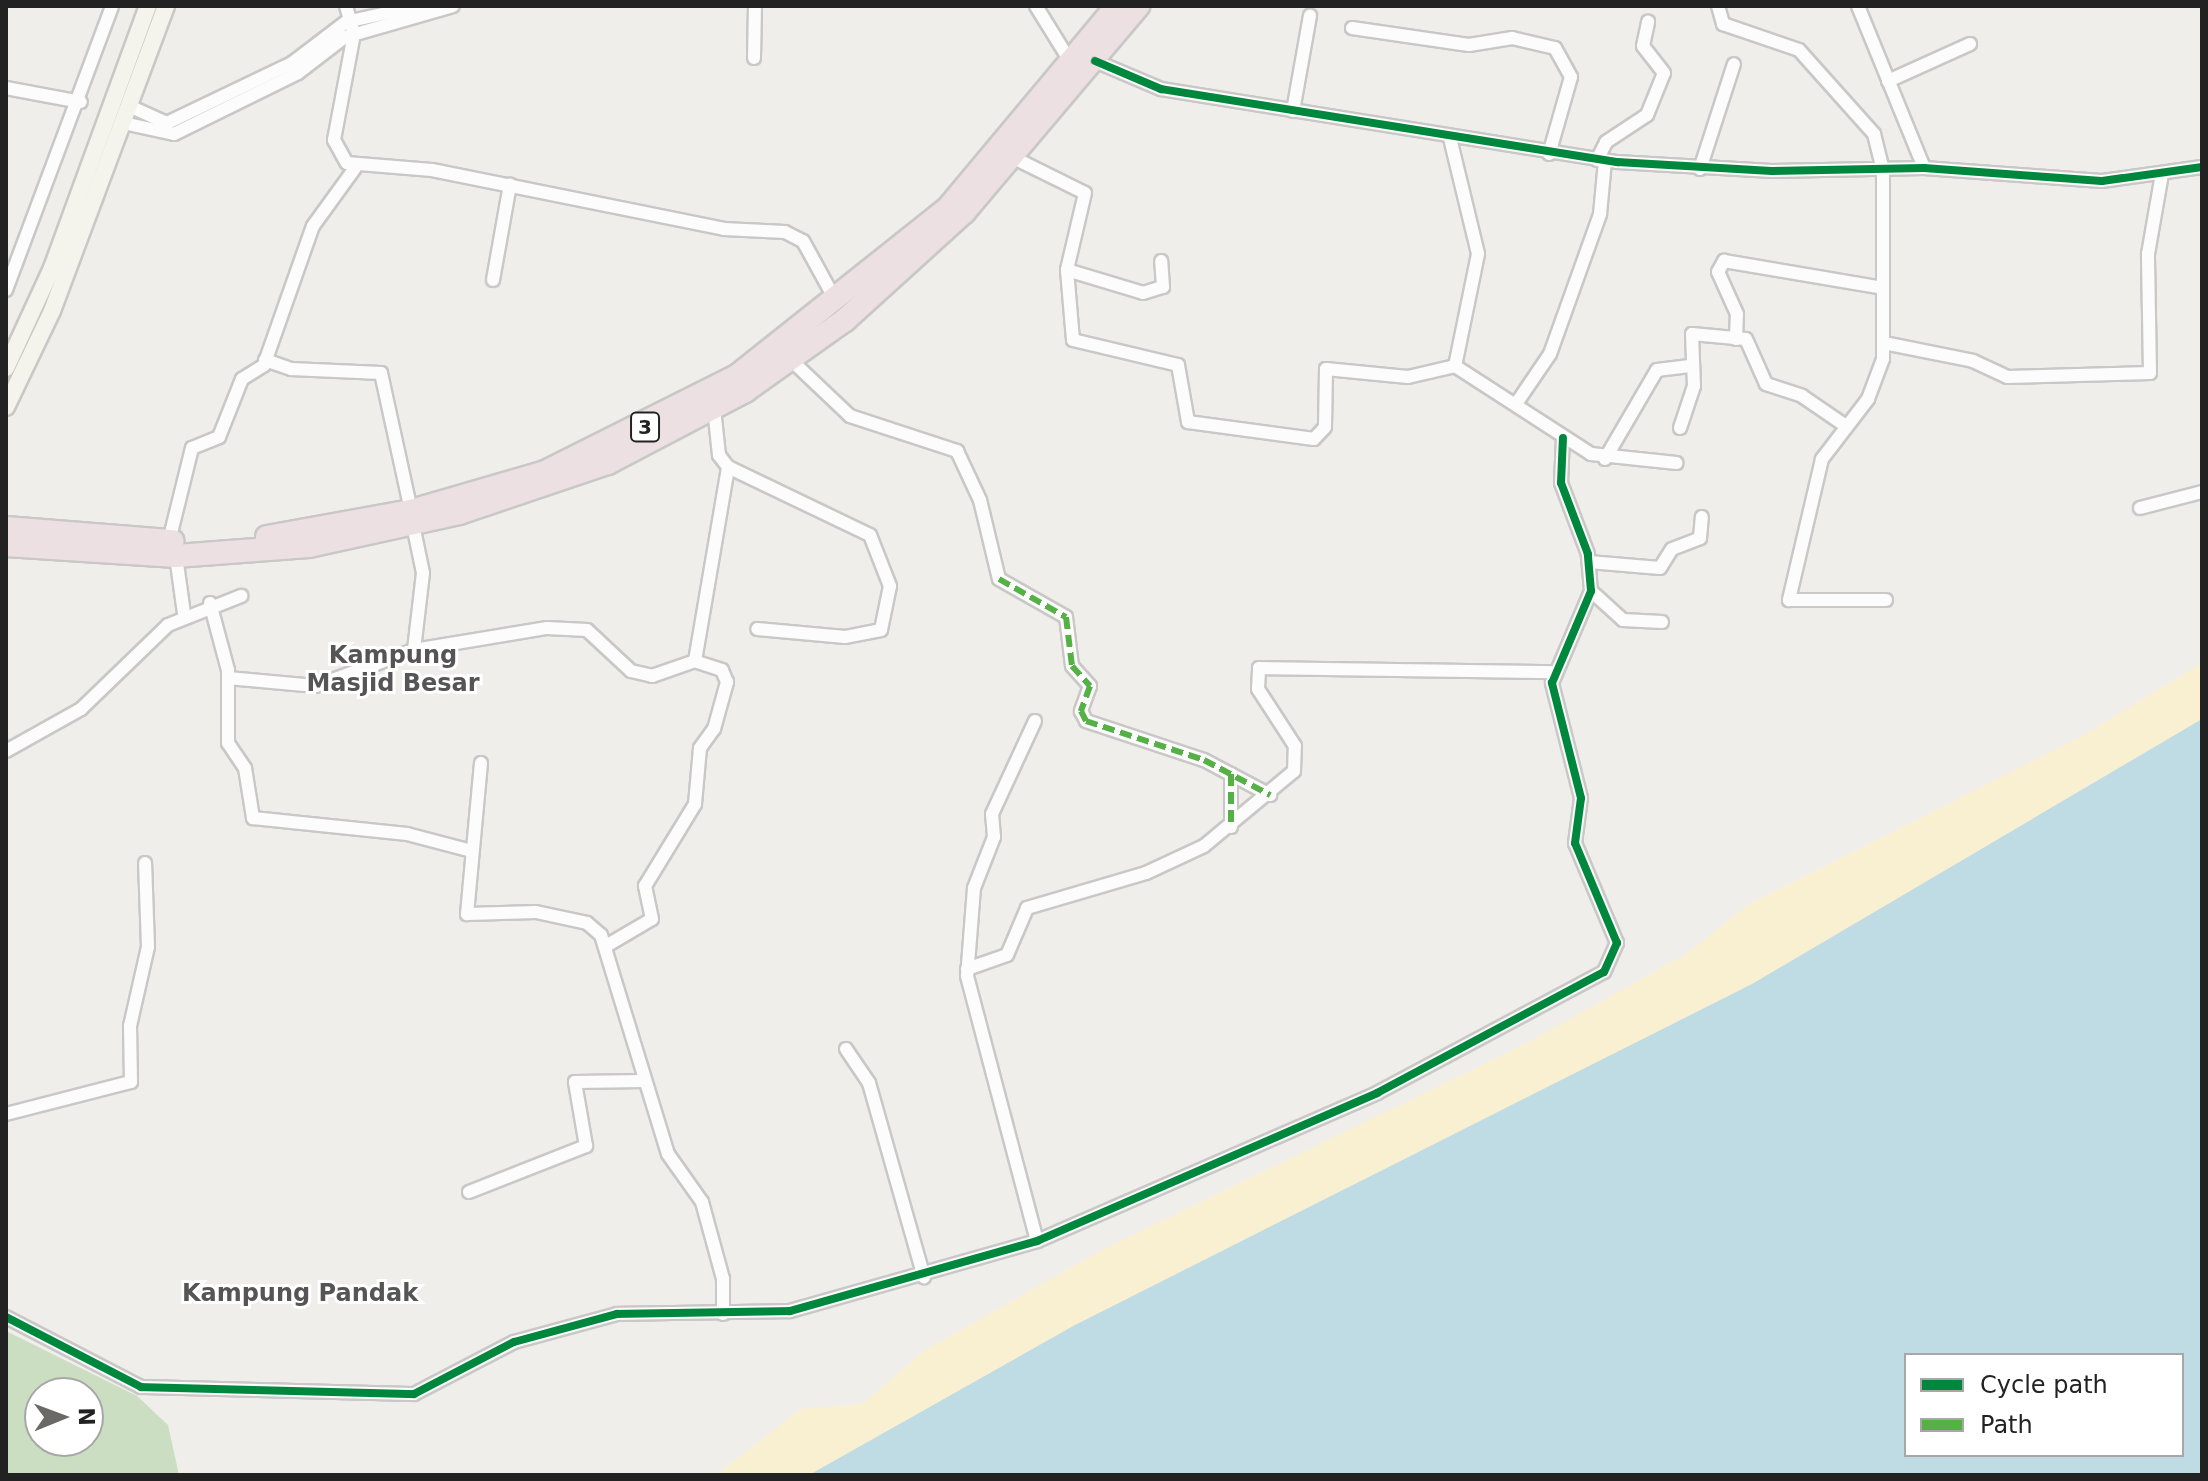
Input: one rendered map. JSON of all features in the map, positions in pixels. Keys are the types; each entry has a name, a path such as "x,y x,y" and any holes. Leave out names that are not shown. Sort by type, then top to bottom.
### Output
{"highway":[{"name":"3","path":"412,518 595,452 737,376 836,302 948,208 1072,64 1117,6"},
{"name":"3","path":"6,545 172,549 412,518 549,487 714,408 791,360 964,212 1095,61 1138,6"},
{"path":"6,511 15,529"},
{"name":"3","path":"15,529 172,549"}],"main road":[{"path":"6,368 52,268 148,6"},
{"path":"6,407 52,311 166,6"}],"street":[{"path":"6,290 81,102 112,6"},
{"path":"346,6 354,34 334,140 339,156 355,168 432,170 712,227 795,235 836,302"},
{"path":"129,106 167,123 292,63 352,20 419,6"},
{"path":"123,123 174,134 298,73 354,34 453,6"},
{"path":"754,58 755,6"},
{"path":"1036,6 1072,64"},
{"path":"1718,6 1723,24 1799,50 1870,126 1883,169 1884,343 1873,388 1843,424 1822,459 1789,600 1886,600"},
{"path":"1858,6 1924,168"},
{"path":"1293,111 1310,16"},
{"path":"1518,401 1550,354 1600,214 1607,161 1606,142 1647,115 1664,73 1643,46 1648,22"},
{"path":"1352,28 1469,45 1512,38 1555,48 1571,77 1549,154"},
{"path":"1888,81 1970,44"},
{"path":"1095,61 1142,85 1450,138 1607,161 1700,169 1924,168 2085,181 2202,167"},
{"path":"1700,169 1734,64"},
{"path":"6,88 81,102"},
{"path":"1450,138 1478,254 1455,366"},
{"path":"1012,157 1085,193 1067,270 1073,340 1178,365 1188,422 1314,439 1325,427 1326,369 1408,377 1455,366 1518,401 1563,438 1605,459 1677,463"},
{"path":"184,614 172,549 192,448 219,437 242,379 265,360 313,226 355,168"},
{"path":"1884,343 1973,361 2008,377 2150,373 2148,254 2162,174"},
{"path":"493,280 510,185"},
{"path":"508,208 530,188"},
{"path":"1067,270 1143,293 1163,287 1161,261"},
{"path":"1736,339 1737,314 1718,272 1724,261 1883,288"},
{"path":"1680,428 1694,386 1690,366 1692,334 1753,344 1766,384 1802,396 1843,424"},
{"path":"265,360 291,369 381,373 423,573 414,650"},
{"path":"791,360 850,416 957,451 982,507 999,579 1066,617 1072,666 1090,686 1081,711 1086,721 1231,774 1270,795"},
{"path":"1605,459 1657,370 1690,366"},
{"path":"714,408 719,455 728,467 870,535 890,586 881,630 845,637 757,629"},
{"path":"6,1317 135,1386 264,1386 346,1397 429,1389 514,1342 617,1314 790,1311 924,1277 1037,1241 1454,1056 1612,963 1614,934 1575,843 1581,798 1552,672 1591,591 1589,562 1564,498 1563,438"},
{"path":"695,661 728,467"},
{"path":"2140,508 2202,492"},
{"path":"1589,562 1660,568 1672,549 1700,538 1702,517"},
{"path":"1591,591 1623,620 1662,622"},
{"path":"6,751 81,709 184,614 210,603 241,596"},
{"path":"210,603 228,678 228,743 245,768 253,818 407,834 468,850"},
{"path":"228,678 316,686 414,650 580,627 631,671 652,676 695,661 722,670 727,682 714,729 700,748 695,804 645,886 652,919 606,946"},
{"path":"967,969 1007,955 1027,908 1146,873 1231,827 1270,795 1299,756 1258,689 1259,668 1552,672"},
{"path":"1035,721 992,814 992,848 974,888 967,969 971,1008 1030,1195 1037,1241"},
{"path":"481,763 468,850 470,918 536,912 587,923 606,946 644,1081 671,1159 702,1202 723,1279 723,1314"},
{"path":"1231,774 1231,827"},
{"path":"6,1114 131,1082 130,1026 148,947 145,863"},
{"path":"846,1049 869,1083 924,1277"},
{"path":"469,1192 586,1146 575,1082 644,1081"}],"green space":[{"path":"6,1331 99,1377 24,1377 24,1457 104,1457 104,1380 137,1396 168,1425 179,1475 6,1475"}],"sand":[{"path":"2202,663 2202,719 1752,984 1075,1325 809,1475 716,1475 801,1409 862,1404 924,1351 1104,1249 1531,1041 1686,954 1748,905 2082,736"}],"water":[{"path":"2202,719 2202,1475 809,1475 1075,1325 1752,984"}],"marked path":[{"path":"999,579 1066,617 1072,666 1090,686 1081,711 1086,721 1204,760 1270,795"},
{"path":"1231,774 1231,827"}],"cycle path":[{"path":"1095,61 1161,89 1617,162 1772,171 1924,168 2102,181 2202,167"},
{"path":"6,1317 141,1387 414,1394 514,1342 617,1314 790,1311 1037,1241 1377,1093 1604,972 1617,943 1575,843 1581,798 1552,683 1591,591 1588,554 1561,483 1563,438"}],"district":[{"name":"Kampung Masjid Besar","path":"393,670"},
{"name":"Kampung Pandak","path":"300,1294"}]}
